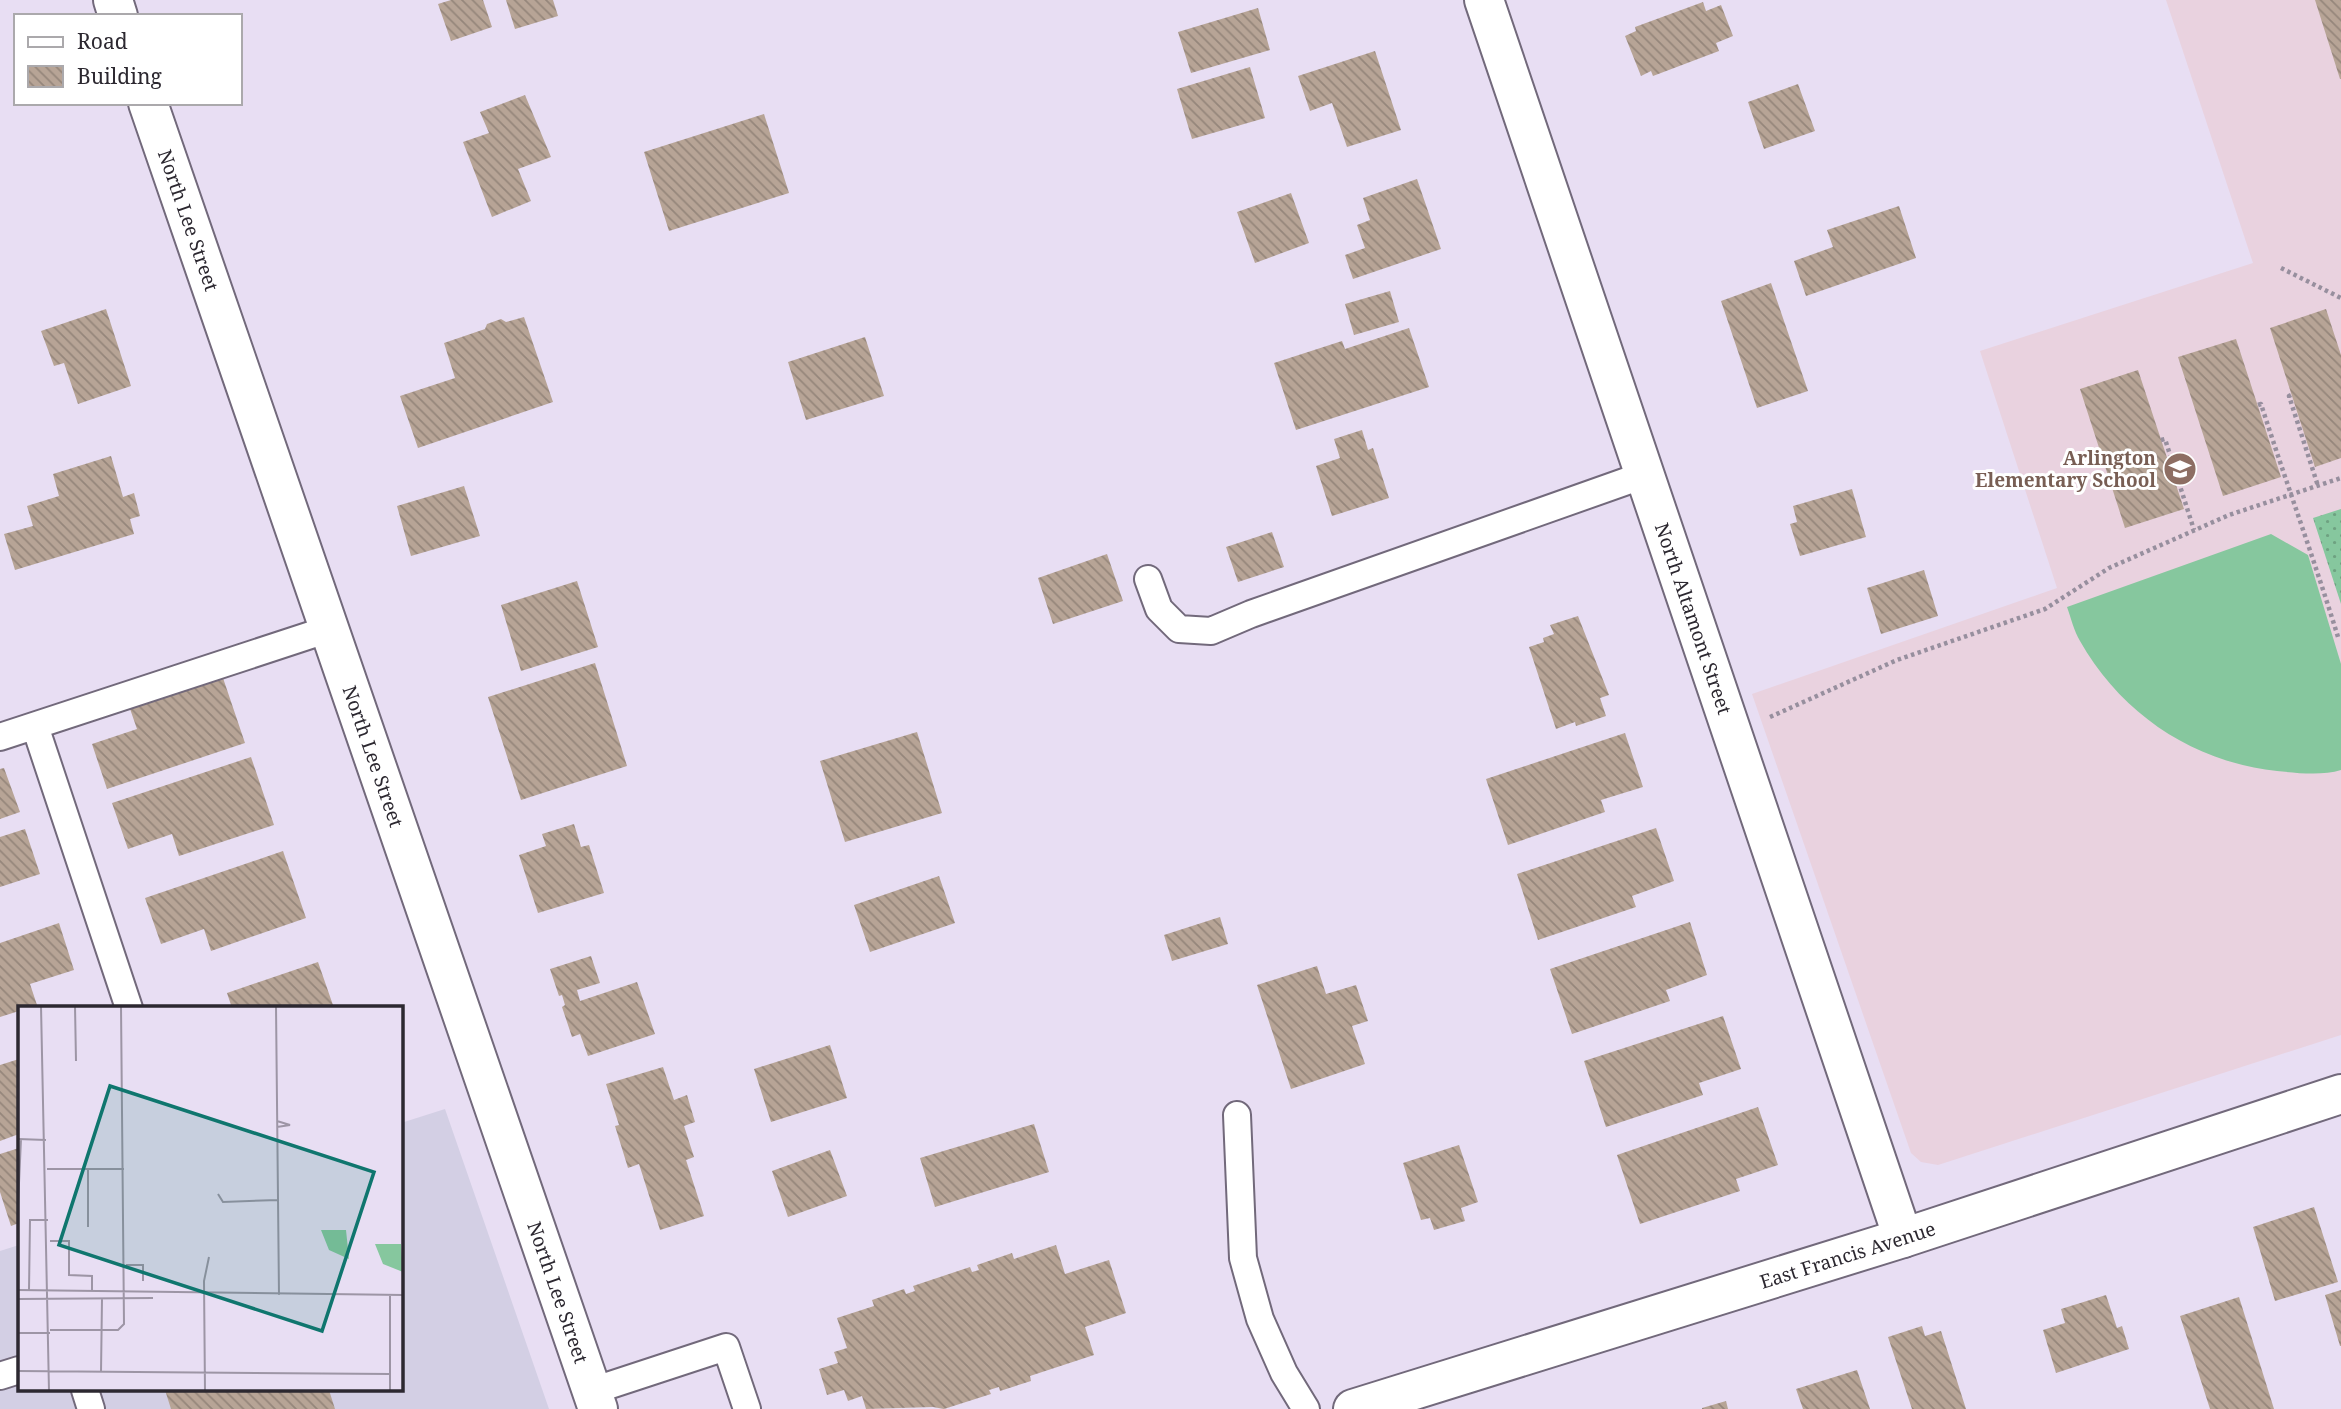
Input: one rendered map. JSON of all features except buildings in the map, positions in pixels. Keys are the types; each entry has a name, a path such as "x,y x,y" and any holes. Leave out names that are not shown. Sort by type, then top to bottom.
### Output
{"street":[{"name":"North Altamont Street","path":"1484,0 1903,1238"},
{"name":"North Lee Street","path":"149,105 595,1400"},
{"name":"East Francis Avenue","path":"1353,1409 1903,1238 2341,1094"}],"lane":[{"path":"1148,579 1158,609 1179,629 1211,631 1251,614 1644,475"},
{"path":"0,737 329,629"},
{"path":"35,726 128,1006"},
{"path":"1237,1115 1243,1258 1259,1319 1284,1373 1306,1409"},
{"path":"595,1400 726,1348 747,1409"},
{"path":"0,1376 18,1370"},
{"path":"86,1392 91,1409"}],"path":[{"path":"2281,268 2341,298"},
{"path":"2291,395 2289,396 2318,486"},
{"path":"2258,405 2261,404 2338,637"},
{"path":"2161,440 2165,439 2194,530"},
{"path":"1770,717 1897,660 2045,609 2109,568 2229,515 2341,478"}],"shaded area":[{"name":"Arlington Elementary School","path":"2166,0 2341,0 2341,1035 1938,1165 1921,1162 1911,1153 1752,694 2057,588 1980,351 2253,263"},
{"path":"445,1109 549,1409 0,1409 0,1251 18,1245 18,1392 402,1392 402,1123"}],"green space":[{"path":"2341,509 2341,604 2313,518"},
{"path":"2271,534 2308,555 2341,664 2341,770 2301,773 2246,766 2189,745 2163,730 2117,691 2097,667 2078,637 2067,607"}],"place":[{"name":"Arlington Elementary School","path":"2180,469"}]}
